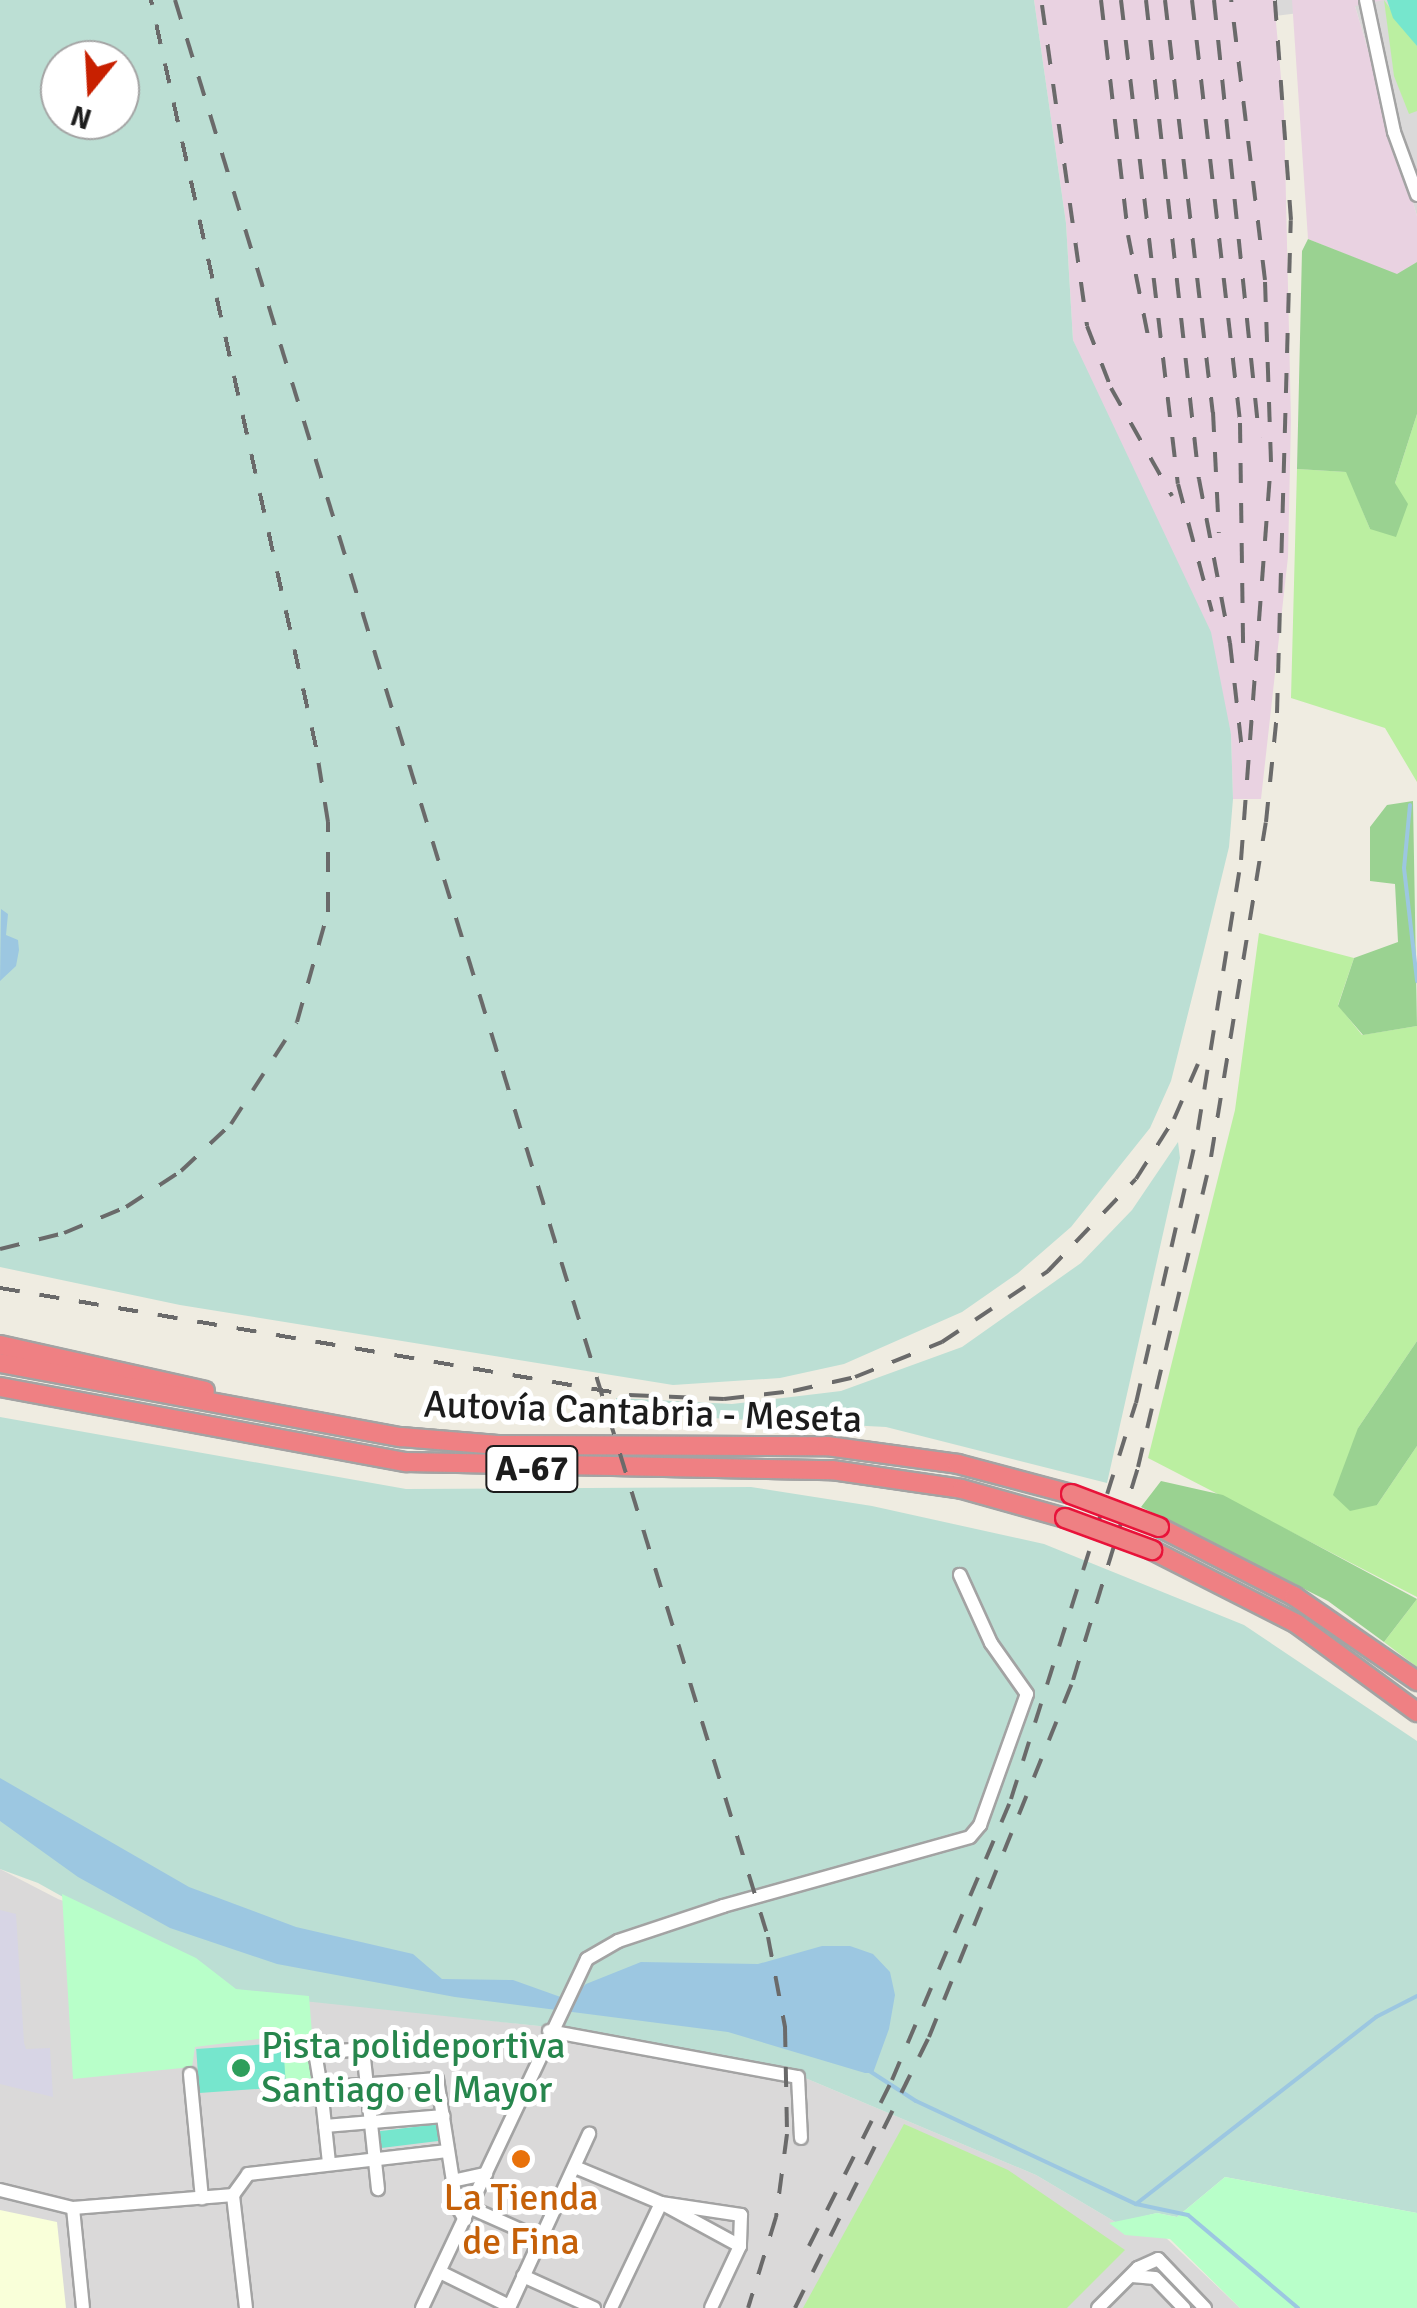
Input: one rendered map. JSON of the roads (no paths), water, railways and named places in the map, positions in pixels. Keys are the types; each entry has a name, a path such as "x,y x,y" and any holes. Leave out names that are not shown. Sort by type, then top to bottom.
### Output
{"highway":[{"path":"0,1345 430,1440"},
{"name":"Autovía Cantabria - Meseta","path":"0,1363 430,1440 828,1446 958,1464 1072,1494 1159,1527 1294,1596 1417,1681"},
{"name":"Autovía Cantabria - Meseta","path":"0,1388 438,1465 767,1466 866,1474 962,1489 1065,1518 1152,1550 1297,1624 1417,1712"}],"street":[{"path":"1366,0 1394,132 1417,195"},
{"path":"422,2308 566,1994 587,1959 618,1942 970,1836 1027,1694 991,1643 960,1575"},
{"path":"552,2026 798,2076 801,2138"},
{"path":"329,2164 315,2050 362,2048 378,2189"},
{"path":"190,2074 202,2198"},
{"path":"321,2088 437,2078 452,2181 468,2214 540,2239"},
{"path":"325,2126 444,2116"},
{"path":"440,2272 509,2307 589,2134"},
{"path":"246,2308 233,2195 240,2180 260,2169 448,2151"},
{"path":"576,2167 661,2203 740,2246"},
{"path":"452,2181 486,2174"},
{"path":"0,2190 72,2208 233,2195"},
{"path":"661,2203 740,2216 740,2246 711,2308"},
{"path":"610,2308 661,2203"},
{"path":"72,2208 83,2308"},
{"path":"1098,2308 1130,2276 1158,2258 1205,2308"},
{"path":"1130,2276 1143,2272 1156,2278 1184,2308"},
{"path":"522,2276 594,2308"}],"waterway":[{"path":"1410,805 1404,868 1417,981"},
{"path":"1136,2204 1376,2017 1417,1996"},
{"path":"868,2070 916,2101 1136,2204 1188,2215 1298,2308"}],"railway":[{"path":"0,1249 64,1233 126,1207 181,1171 231,1124 297,1022 328,912 328,822 316,747 151,0"},
{"path":"175,0 768,1937 785,2027 787,2134 776,2217 748,2308"},
{"path":"1101,0 1128,235 1149,341"},
{"path":"1121,0 1178,484 1212,612"},
{"path":"1146,0 1199,479 1230,643 1243,758"},
{"path":"1165,0 1213,412 1219,533"},
{"path":"1192,0 1240,423 1243,652"},
{"path":"1214,0 1259,438"},
{"path":"809,2246 892,2080 1011,1799 1136,1403 1198,1129 1241,860 1271,462 1265,280 1231,0"},
{"path":"795,2308 929,2037 1073,1680 1138,1467 1211,1157 1266,822 1277,713 1291,220 1275,0"},
{"path":"1042,5 1087,326 1111,388 1172,496"},
{"path":"0,1288 629,1395 724,1399 793,1391 855,1377 942,1342 1048,1271 1136,1179 1174,1119 1201,1057"}],"place":[{"name":"Pista polideportiva Santiago el Mayor","path":"241,2068"},
{"name":"La Tienda de Fina","path":"521,2159"}]}
